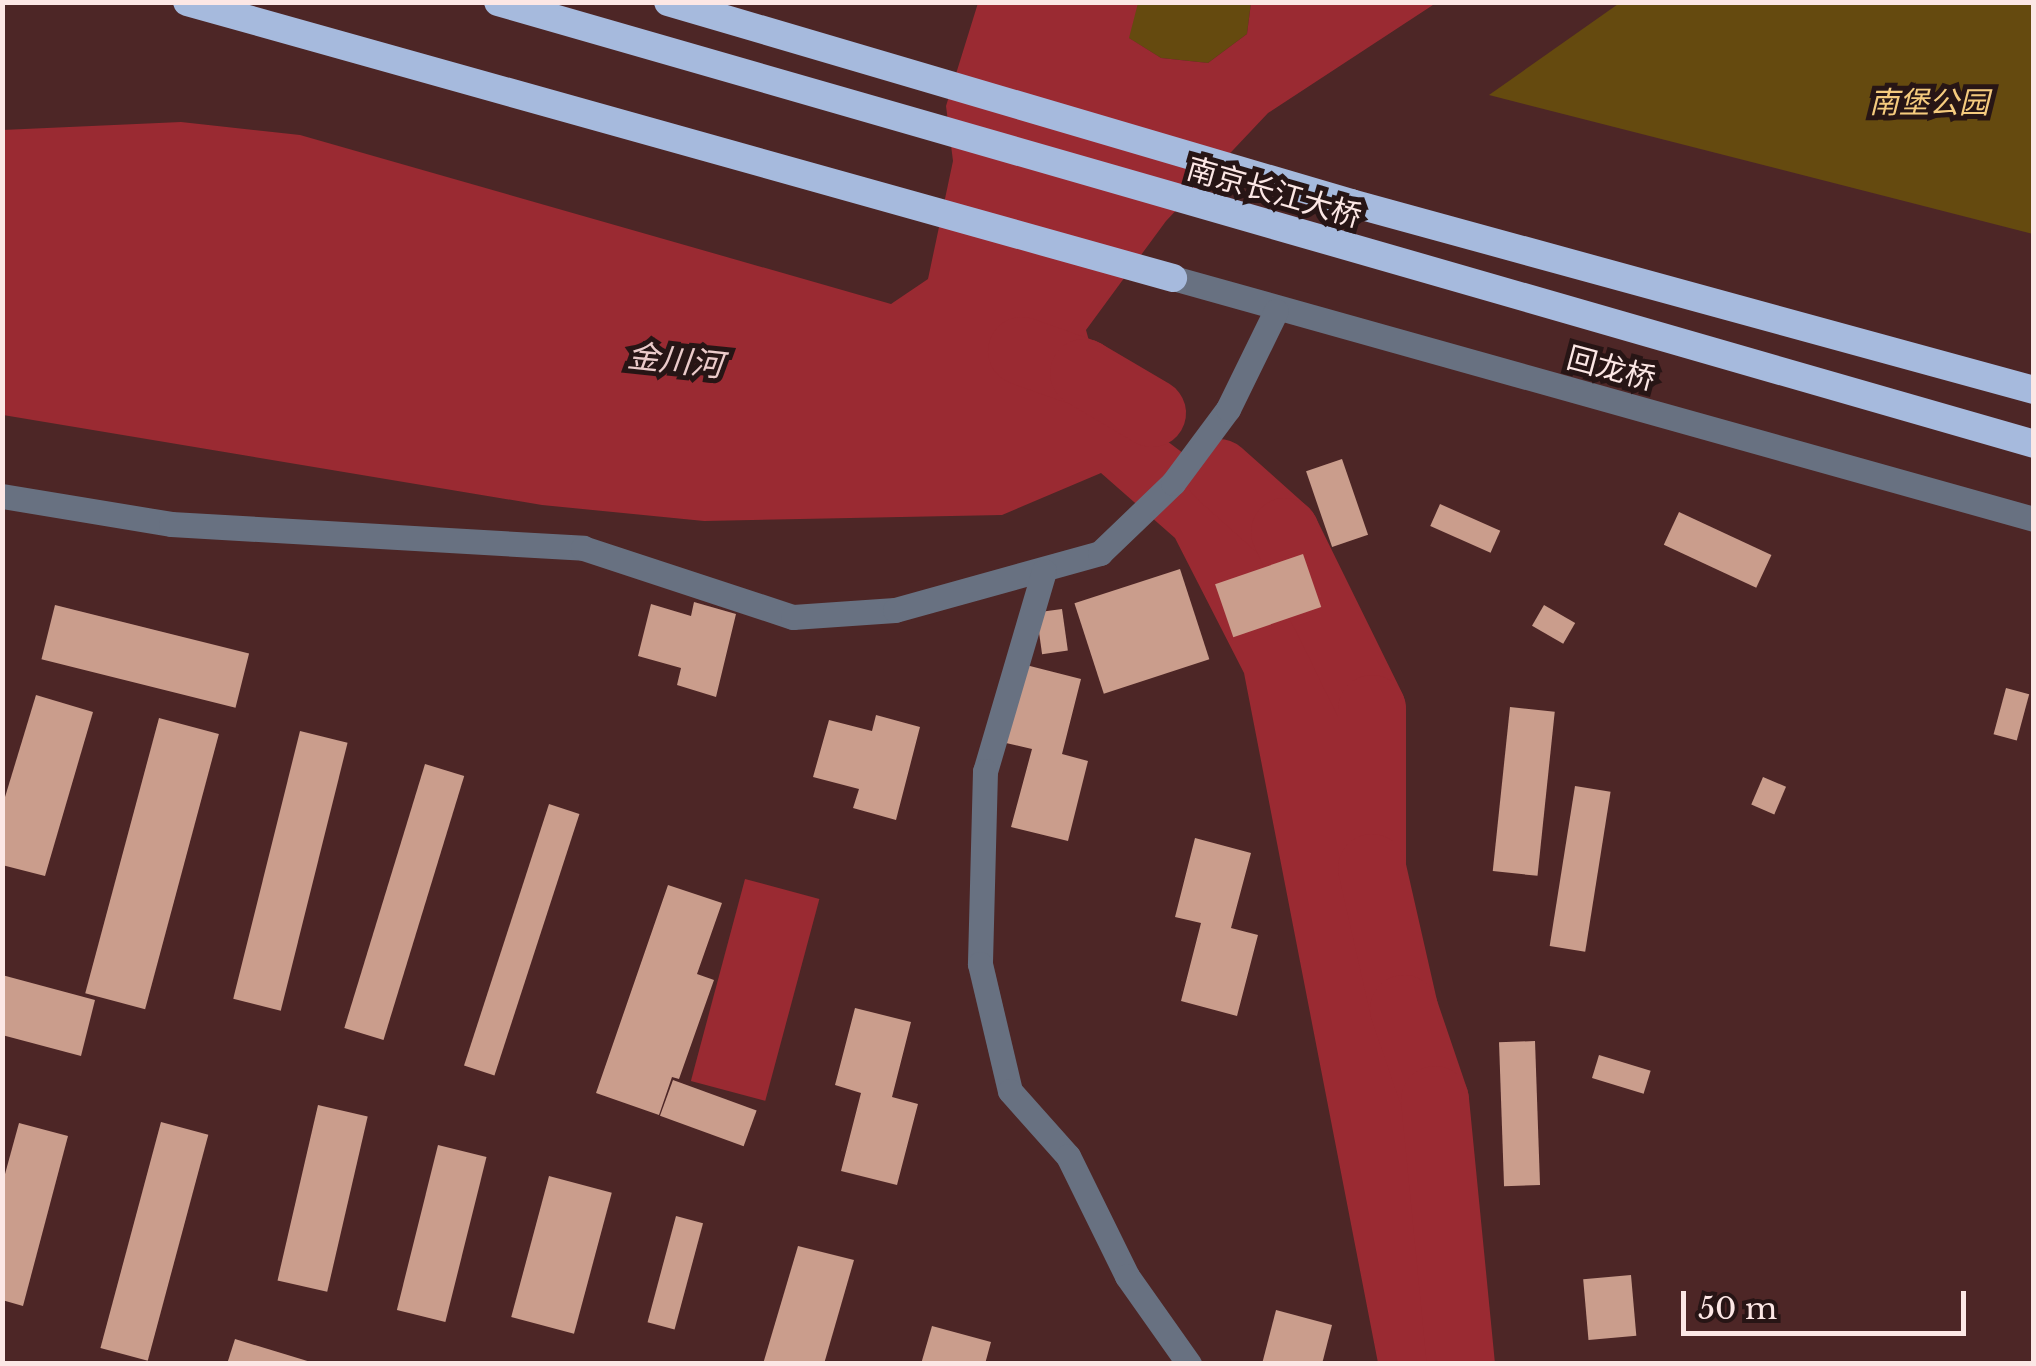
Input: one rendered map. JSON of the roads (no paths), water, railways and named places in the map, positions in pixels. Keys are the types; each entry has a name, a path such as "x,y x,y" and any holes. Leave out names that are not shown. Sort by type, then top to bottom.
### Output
{"highway":[{"path":"187,2 1173,278"},
{"name":"南京长江大桥","path":"498,2 2034,444"},
{"name":"南京长江大桥","path":"668,2 1351,203 2034,390"}],"street":[{"name":"回龙桥","path":"1173,278 1276,311 2034,519"},
{"path":"2,496 171,524 582,548 793,617 895,610 1100,553 1172,484 1228,409 1276,311"},
{"path":"1044,571 986,772 980,964 1010,1091 1068,1156 1126,1276 1189,1364"}],"water":[{"name":"金川河","path":"978,3 1138,3 1129,38 1161,58 1208,63 1247,34 1251,3 1436,3 1268,113 1166,221 1086,330 1099,377 1122,407 1208,472 1290,567 1327,633 1353,722 1393,1031 1428,1233 1440,1363 1378,1363 1244,673 1175,538 1101,473 1002,515 704,521 542,505 3,415 2,130 181,122 300,135 891,304 928,279 953,161 946,106"},
{"path":"745,879 819,899 765,1101 691,1081"}],"waterway":[{"path":"1022,351 1084,373 1152,413"},
{"path":"1219,473 1285,532 1372,709 1372,868 1404,1009 1435,1100 1461,1364"}],"park label":[{"name":"南堡公园","path":"1929,103"}]}
